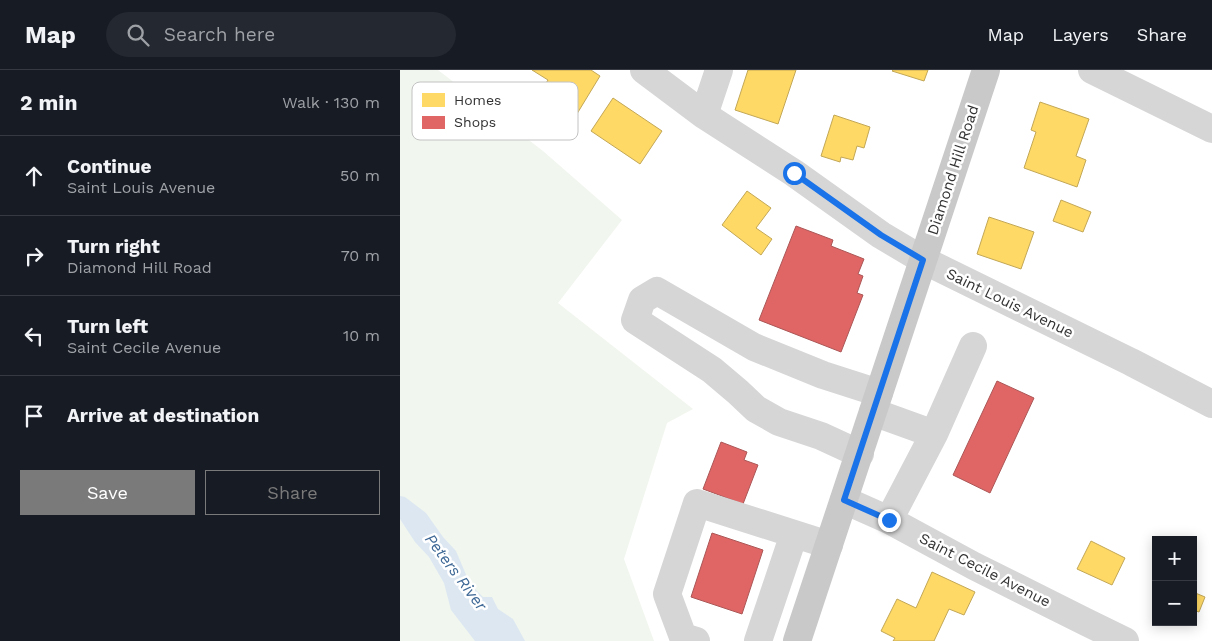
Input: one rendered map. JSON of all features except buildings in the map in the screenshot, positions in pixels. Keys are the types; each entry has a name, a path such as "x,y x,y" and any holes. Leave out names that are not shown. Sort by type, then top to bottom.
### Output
{"main road":[{"name":"Diamond Hill Road","path":"797,641 986,70"}],"street":[{"name":"Saint Louis Avenue","path":"644,70 704,115 794,173 881,235 923,260 1211,402"},
{"path":"704,115 719,70"},
{"path":"1092,70 1212,128"},
{"path":"860,454 821,436 779,422 756,409 716,373 636,320 642,300 657,292 754,347 823,375 934,434"},
{"path":"716,373 739,338"},
{"path":"889,520 934,434 973,346"},
{"name":"Saint Cecile Avenue","path":"844,500 889,520 991,575 1125,641"},
{"path":"696,641 683,637 666,594 697,504 829,545"},
{"path":"758,641 794,534"}],"shaded area":[{"path":"400,70 438,70 454,82 412,82 412,140 529,140 622,220 558,303 693,409 667,423 624,559 654,641 400,641"}],"water":[{"name":"Peters River","path":"400,496 405,497 426,513 443,537 456,551 470,584 483,597 492,597 498,609 513,619 525,641 475,641 451,610 444,583 429,557 415,542 400,519"}],"route":[{"path":"794,173 881,235 923,260 844,500 889,520"}]}
